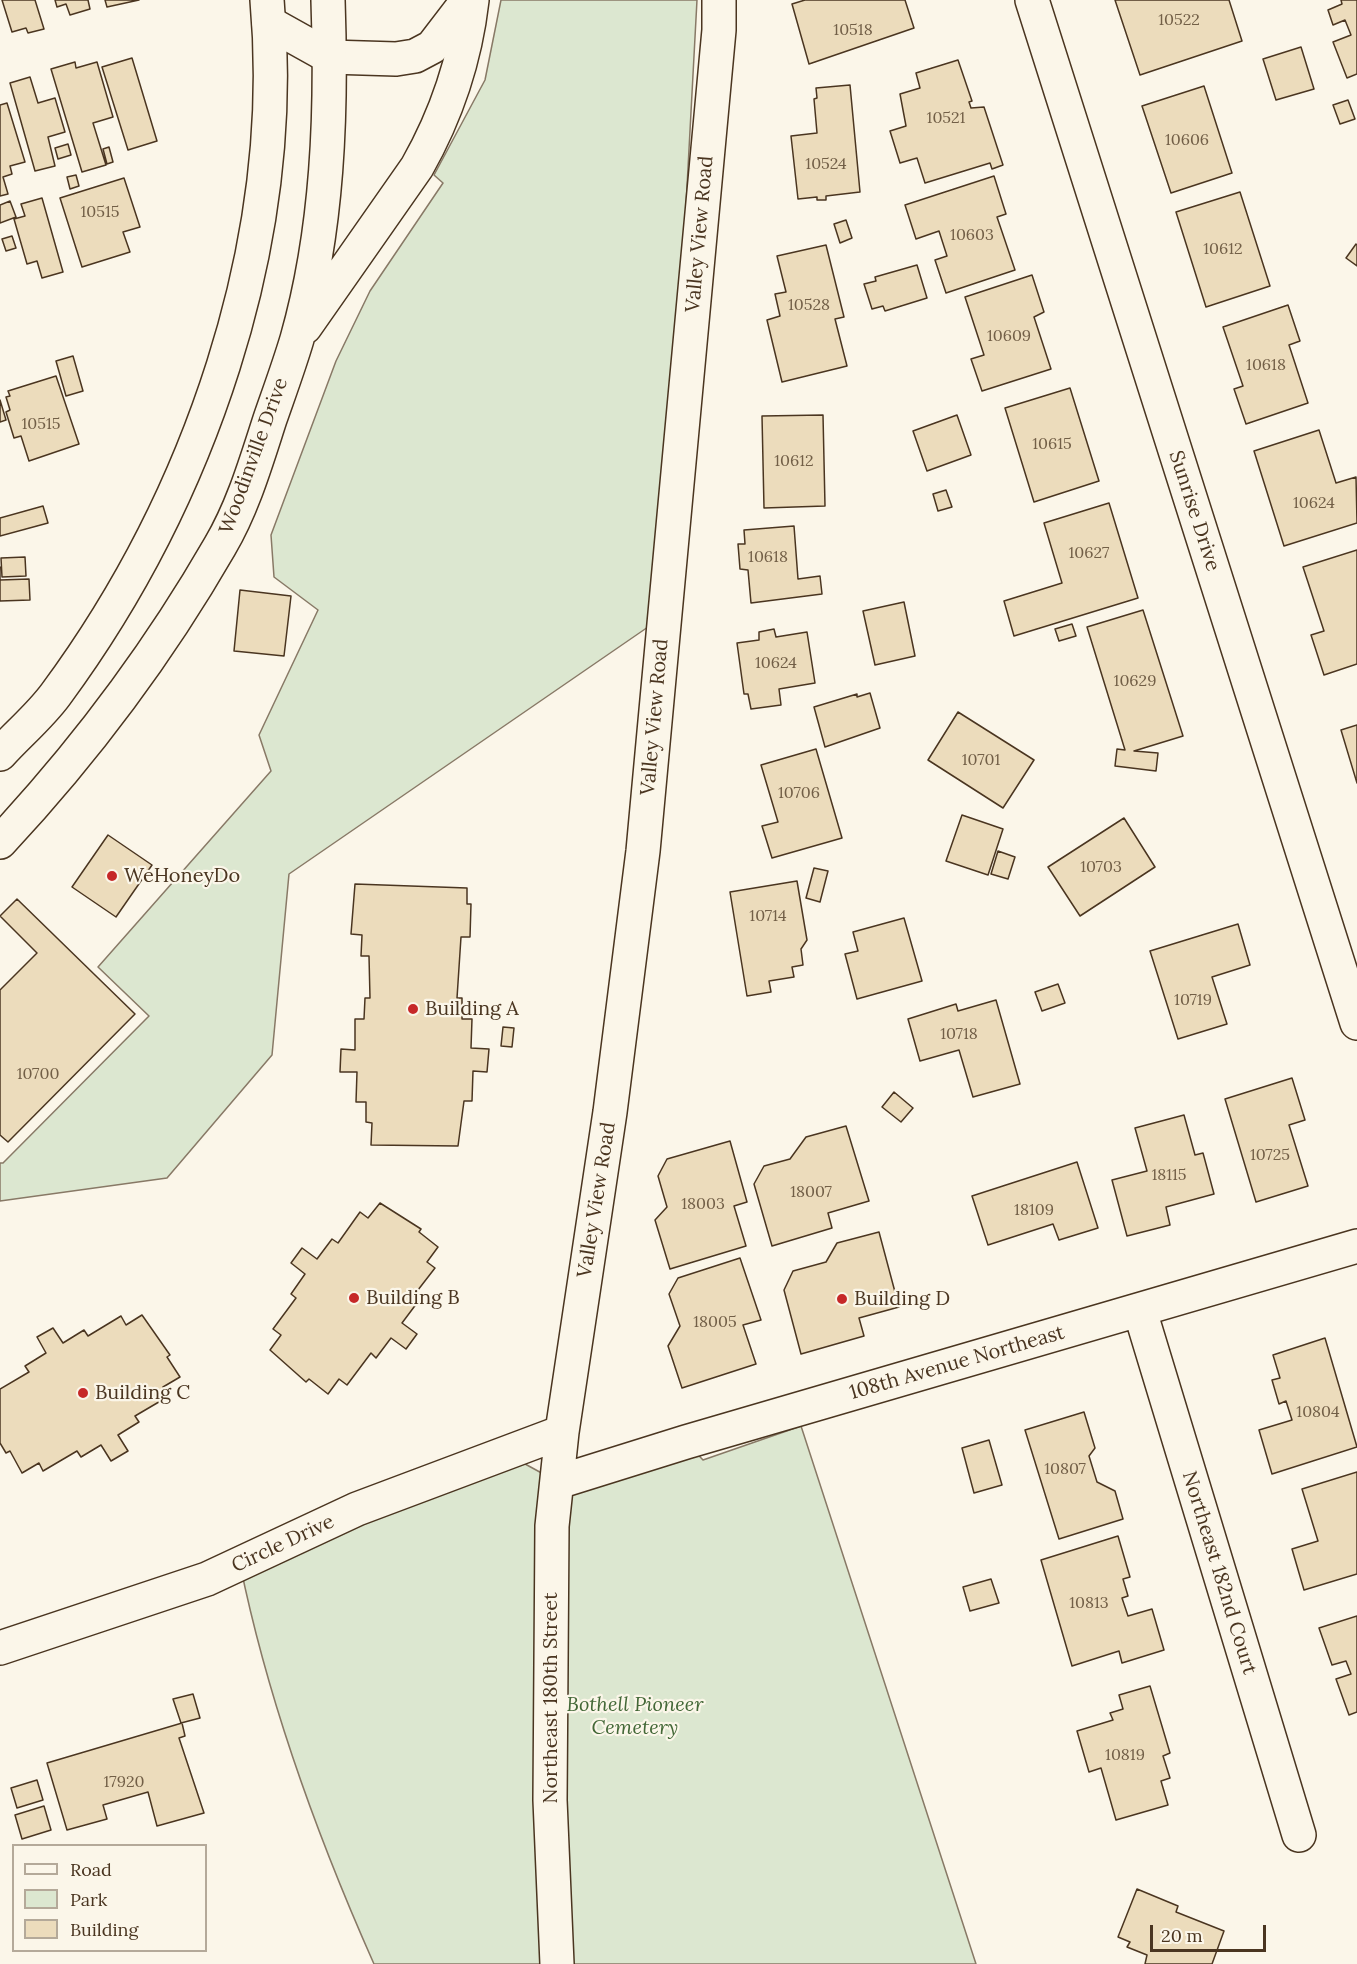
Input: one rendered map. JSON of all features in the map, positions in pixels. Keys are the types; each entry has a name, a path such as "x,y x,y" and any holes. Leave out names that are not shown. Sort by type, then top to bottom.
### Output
{"street":[{"name":"Woodinville Drive","path":"0,842 94,734 122,698 221,544 254,470 297,338 319,220 327,151 330,57 327,0"},
{"path":"268,11 330,57 396,59 415,56 432,47 470,0"},
{"path":"297,338 429,147 459,73 470,0"},
{"name":"Valley View Road","path":"562,1432 610,1112 643,851 719,0"},
{"name":"Sunrise Drive","path":"1032,0 1357,1023"},
{"path":"0,754 55,696 105,620 147,550 200,434 241,301 256,231 265,151 268,11"},
{"name":"108th Avenue Northeast","path":"558,1482 686,1442 1357,1246"},
{"name":"Northeast 182nd Court","path":"1140,1311 1299,1835"},
{"name":"Northeast 180th Street","path":"557,1964 550,1800 552,1526 562,1432"},
{"name":"Circle Drive","path":"0,1648 207,1579 357,1509 562,1432"}],"green space":[{"path":"501,0 697,0 664,616 289,874 272,1055 167,1178 0,1201 0,1163 3,1163 149,1016 98,967 271,771 259,735 318,610 274,577 271,535 336,361 370,291 443,183 434,175 485,80"},
{"name":"Bothell Pioneer Cemetery","path":"801,1426 976,1964 374,1964 333,1867 296,1767 265,1666 240,1564 505,1453 558,1482 686,1442 703,1460"}],"building":[{"path":"2,0 35,0 44,29 28,33 26,28 12,32"},
{"path":"55,0 88,0 90,9 70,15 66,4 57,7"},
{"path":"105,0 139,0 107,7"},
{"path":"805,0 905,0 914,28 809,64 792,4"},
{"path":"1115,0 1229,0 1242,41 1140,75"},
{"path":"1341,0 1357,0 1357,74 1347,78 1333,42 1351,35 1345,20 1333,25 1328,10 1342,4"},
{"path":"1301,47 1314,89 1276,100 1263,59"},
{"path":"132,58 157,141 128,150 102,67"},
{"path":"958,60 972,101 969,102 971,108 984,107 1003,165 992,169 990,163 925,183 917,158 900,163 890,131 906,126 900,94 920,88 916,73"},
{"path":"75,62 76,68 97,62 113,117 93,123 106,165 82,172 51,69"},
{"path":"30,77 38,103 55,98 65,132 48,137 55,166 35,171 10,83"},
{"path":"850,85 860,192 826,196 826,200 817,200 817,197 798,199 791,136 817,133 814,99 817,98 816,88"},
{"path":"1204,86 1232,173 1171,193 1142,106"},
{"path":"1348,100 1355,119 1340,124 1333,105"},
{"path":"7,103 25,162 10,166 12,174 3,177 8,194 0,196 0,105"},
{"path":"68,144 71,155 58,159 55,148"},
{"path":"109,147 113,162 107,164 103,149"},
{"path":"76,175 79,186 70,189 67,177"},
{"path":"994,176 1006,214 997,217 1015,270 946,293 935,260 947,256 939,231 916,239 905,205"},
{"path":"124,178 140,227 123,232 130,252 82,267 60,198"},
{"path":"1240,192 1270,286 1206,307 1176,212"},
{"path":"42,198 63,272 42,278 37,261 27,264 14,219 25,216 21,204"},
{"path":"10,201 16,217 0,223 0,205"},
{"path":"846,220 852,238 840,243 834,224"},
{"path":"12,236 16,248 6,251 2,239"},
{"path":"826,245 844,317 835,319 847,366 782,382 767,320 780,316 775,294 786,292 777,256"},
{"path":"1357,245 1357,266 1346,258"},
{"path":"917,265 927,298 885,311 883,306 872,309 864,284 876,281 875,277"},
{"path":"1032,275 1044,312 1034,317 1051,369 982,391 971,359 984,355 965,297"},
{"path":"1288,305 1300,341 1289,345 1308,403 1246,424 1234,389 1243,386 1223,327"},
{"path":"73,356 83,391 66,396 56,361"},
{"path":"56,376 79,444 29,461 21,436 14,438 6,412 10,410 6,397 10,396 8,391"},
{"path":"1070,388 1099,481 1034,502 1005,408"},
{"path":"0,400 6,420 0,422"},
{"path":"823,415 825,506 764,508 762,416"},
{"path":"957,415 971,455 927,471 913,431"},
{"path":"1319,430 1336,483 1356,477 1357,523 1284,546 1254,451"},
{"path":"946,490 952,507 938,511 933,494"},
{"path":"1109,503 1138,598 1014,636 1004,601 1062,583 1044,523"},
{"path":"43,506 48,523 0,536 0,518"},
{"path":"794,526 798,579 820,576 822,594 751,603 748,570 740,569 738,544 745,544 744,530"},
{"path":"1357,550 1357,664 1324,675 1311,635 1324,631 1303,567"},
{"path":"25,557 26,576 2,577 1,558"},
{"path":"29,579 30,600 0,601 0,580"},
{"path":"240,590 291,596 284,656 234,651"},
{"path":"904,602 915,656 875,665 863,611"},
{"path":"1143,610 1183,736 1134,751 1158,753 1156,771 1115,766 1117,749 1125,750 1087,627"},
{"path":"1072,624 1076,636 1059,641 1055,629"},
{"path":"774,629 776,637 807,632 815,683 779,689 781,705 751,709 748,694 744,694 737,643 759,640 759,632"},
{"path":"870,693 880,728 825,747 814,707 857,694 857,697"},
{"path":"958,712 1034,760 1003,808 928,760"},
{"path":"1357,725 1357,783 1341,730"},
{"path":"816,749 842,838 772,858 762,826 778,822 761,765"},
{"path":"962,815 1003,829 988,875 946,861"},
{"path":"1124,818 1155,867 1080,916 1048,867"},
{"name":"WeHoneyDo","path":"108,835 152,865 116,917 72,887"},
{"path":"998,851 1015,857 1008,879 991,874"},
{"path":"814,868 828,871 820,902 806,898"},
{"path":"797,881 807,940 801,949 803,965 792,967 794,977 769,981 771,992 747,996 730,892"},
{"name":"Building A","path":"355,884 467,888 467,904 471,904 470,937 461,937 457,998 462,998 462,1019 472,1019 471,1048 489,1049 487,1072 473,1071 472,1101 464,1101 458,1146 371,1145 372,1123 366,1122 366,1102 356,1102 357,1072 340,1072 341,1049 355,1050 355,1019 364,1019 365,998 370,998 369,956 361,956 362,935 351,934"},
{"path":"17,899 135,1014 8,1142 0,1135 0,990 37,953 0,916"},
{"path":"904,918 922,981 857,999 845,954 858,951 853,932"},
{"path":"1238,924 1250,965 1212,977 1227,1024 1178,1039 1150,951"},
{"path":"1058,984 1065,1003 1042,1011 1035,992"},
{"path":"996,1000 1020,1084 973,1097 959,1050 920,1061 908,1019 956,1004 958,1011"},
{"path":"503,1027 514,1028 512,1047 501,1046"},
{"path":"1292,1078 1305,1120 1289,1125 1308,1186 1256,1202 1225,1099"},
{"path":"894,1092 913,1108 901,1122 882,1107"},
{"path":"1184,1115 1195,1155 1203,1153 1214,1194 1166,1207 1170,1225 1127,1236 1112,1180 1147,1171 1135,1128"},
{"path":"846,1126 869,1201 828,1213 832,1228 772,1246 754,1184 764,1166 790,1159 806,1137"},
{"path":"730,1141 747,1202 734,1206 746,1246 670,1269 655,1220 667,1207 658,1176 667,1159"},
{"path":"1077,1162 1098,1228 1059,1240 1053,1224 988,1245 972,1196"},
{"name":"Building B","path":"380,1203 421,1229 419,1232 438,1247 427,1262 435,1268 411,1299 417,1303 402,1323 417,1334 406,1349 391,1338 376,1358 371,1353 347,1385 339,1379 328,1394 309,1379 306,1382 270,1350 281,1335 273,1329 296,1298 291,1294 305,1274 291,1263 302,1248 317,1259 332,1239 338,1243 360,1212 368,1218"},
{"name":"Building D","path":"879,1232 899,1307 859,1318 864,1336 801,1354 784,1290 793,1271 826,1262 837,1243"},
{"path":"740,1258 761,1320 743,1325 756,1364 682,1388 668,1346 680,1326 669,1294 678,1278"},
{"name":"Building C","path":"142,1315 170,1355 167,1357 180,1377 163,1387 169,1396 135,1416 139,1422 118,1435 128,1451 111,1461 101,1445 81,1457 77,1451 43,1471 39,1463 22,1473 10,1451 6,1453 0,1443 0,1389 29,1372 25,1366 46,1353 37,1337 53,1328 63,1343 84,1330 88,1336 121,1316 126,1325"},
{"path":"1325,1338 1357,1447 1272,1474 1259,1430 1292,1420 1286,1401 1279,1404 1272,1380 1280,1378 1273,1355"},
{"path":"1084,1412 1095,1448 1089,1456 1097,1482 1115,1491 1123,1519 1059,1539 1025,1430"},
{"path":"989,1440 1002,1485 974,1493 962,1448"},
{"path":"1357,1472 1357,1574 1304,1590 1292,1549 1318,1541 1302,1489"},
{"path":"1118,1536 1130,1577 1123,1579 1128,1596 1122,1598 1128,1616 1152,1609 1164,1650 1122,1663 1119,1651 1072,1666 1041,1560"},
{"path":"991,1579 999,1603 970,1611 963,1587"},
{"path":"1357,1616 1357,1712 1349,1715 1336,1679 1351,1674 1346,1661 1332,1665 1319,1628"},
{"path":"1150,1686 1170,1753 1163,1756 1170,1778 1161,1781 1168,1805 1116,1820 1101,1768 1089,1772 1077,1731 1113,1720 1110,1713 1123,1709 1119,1695"},
{"path":"193,1694 200,1718 181,1723 173,1699"},
{"path":"182,1723 185,1736 179,1738 204,1813 157,1826 148,1792 103,1805 107,1819 67,1830 47,1763"},
{"path":"37,1780 43,1800 17,1808 11,1788"},
{"path":"44,1806 51,1830 22,1839 15,1815"},
{"path":"1137,1889 1178,1906 1176,1912 1224,1931 1212,1964 1145,1964 1147,1955 1127,1947 1130,1942 1118,1937"}],"place":[{"name":"WeHoneyDo","path":"112,876"},
{"name":"Building A","path":"413,1009"},
{"name":"Building B","path":"354,1298"},
{"name":"Building D","path":"842,1299"},
{"name":"Building C","path":"83,1393"}]}
